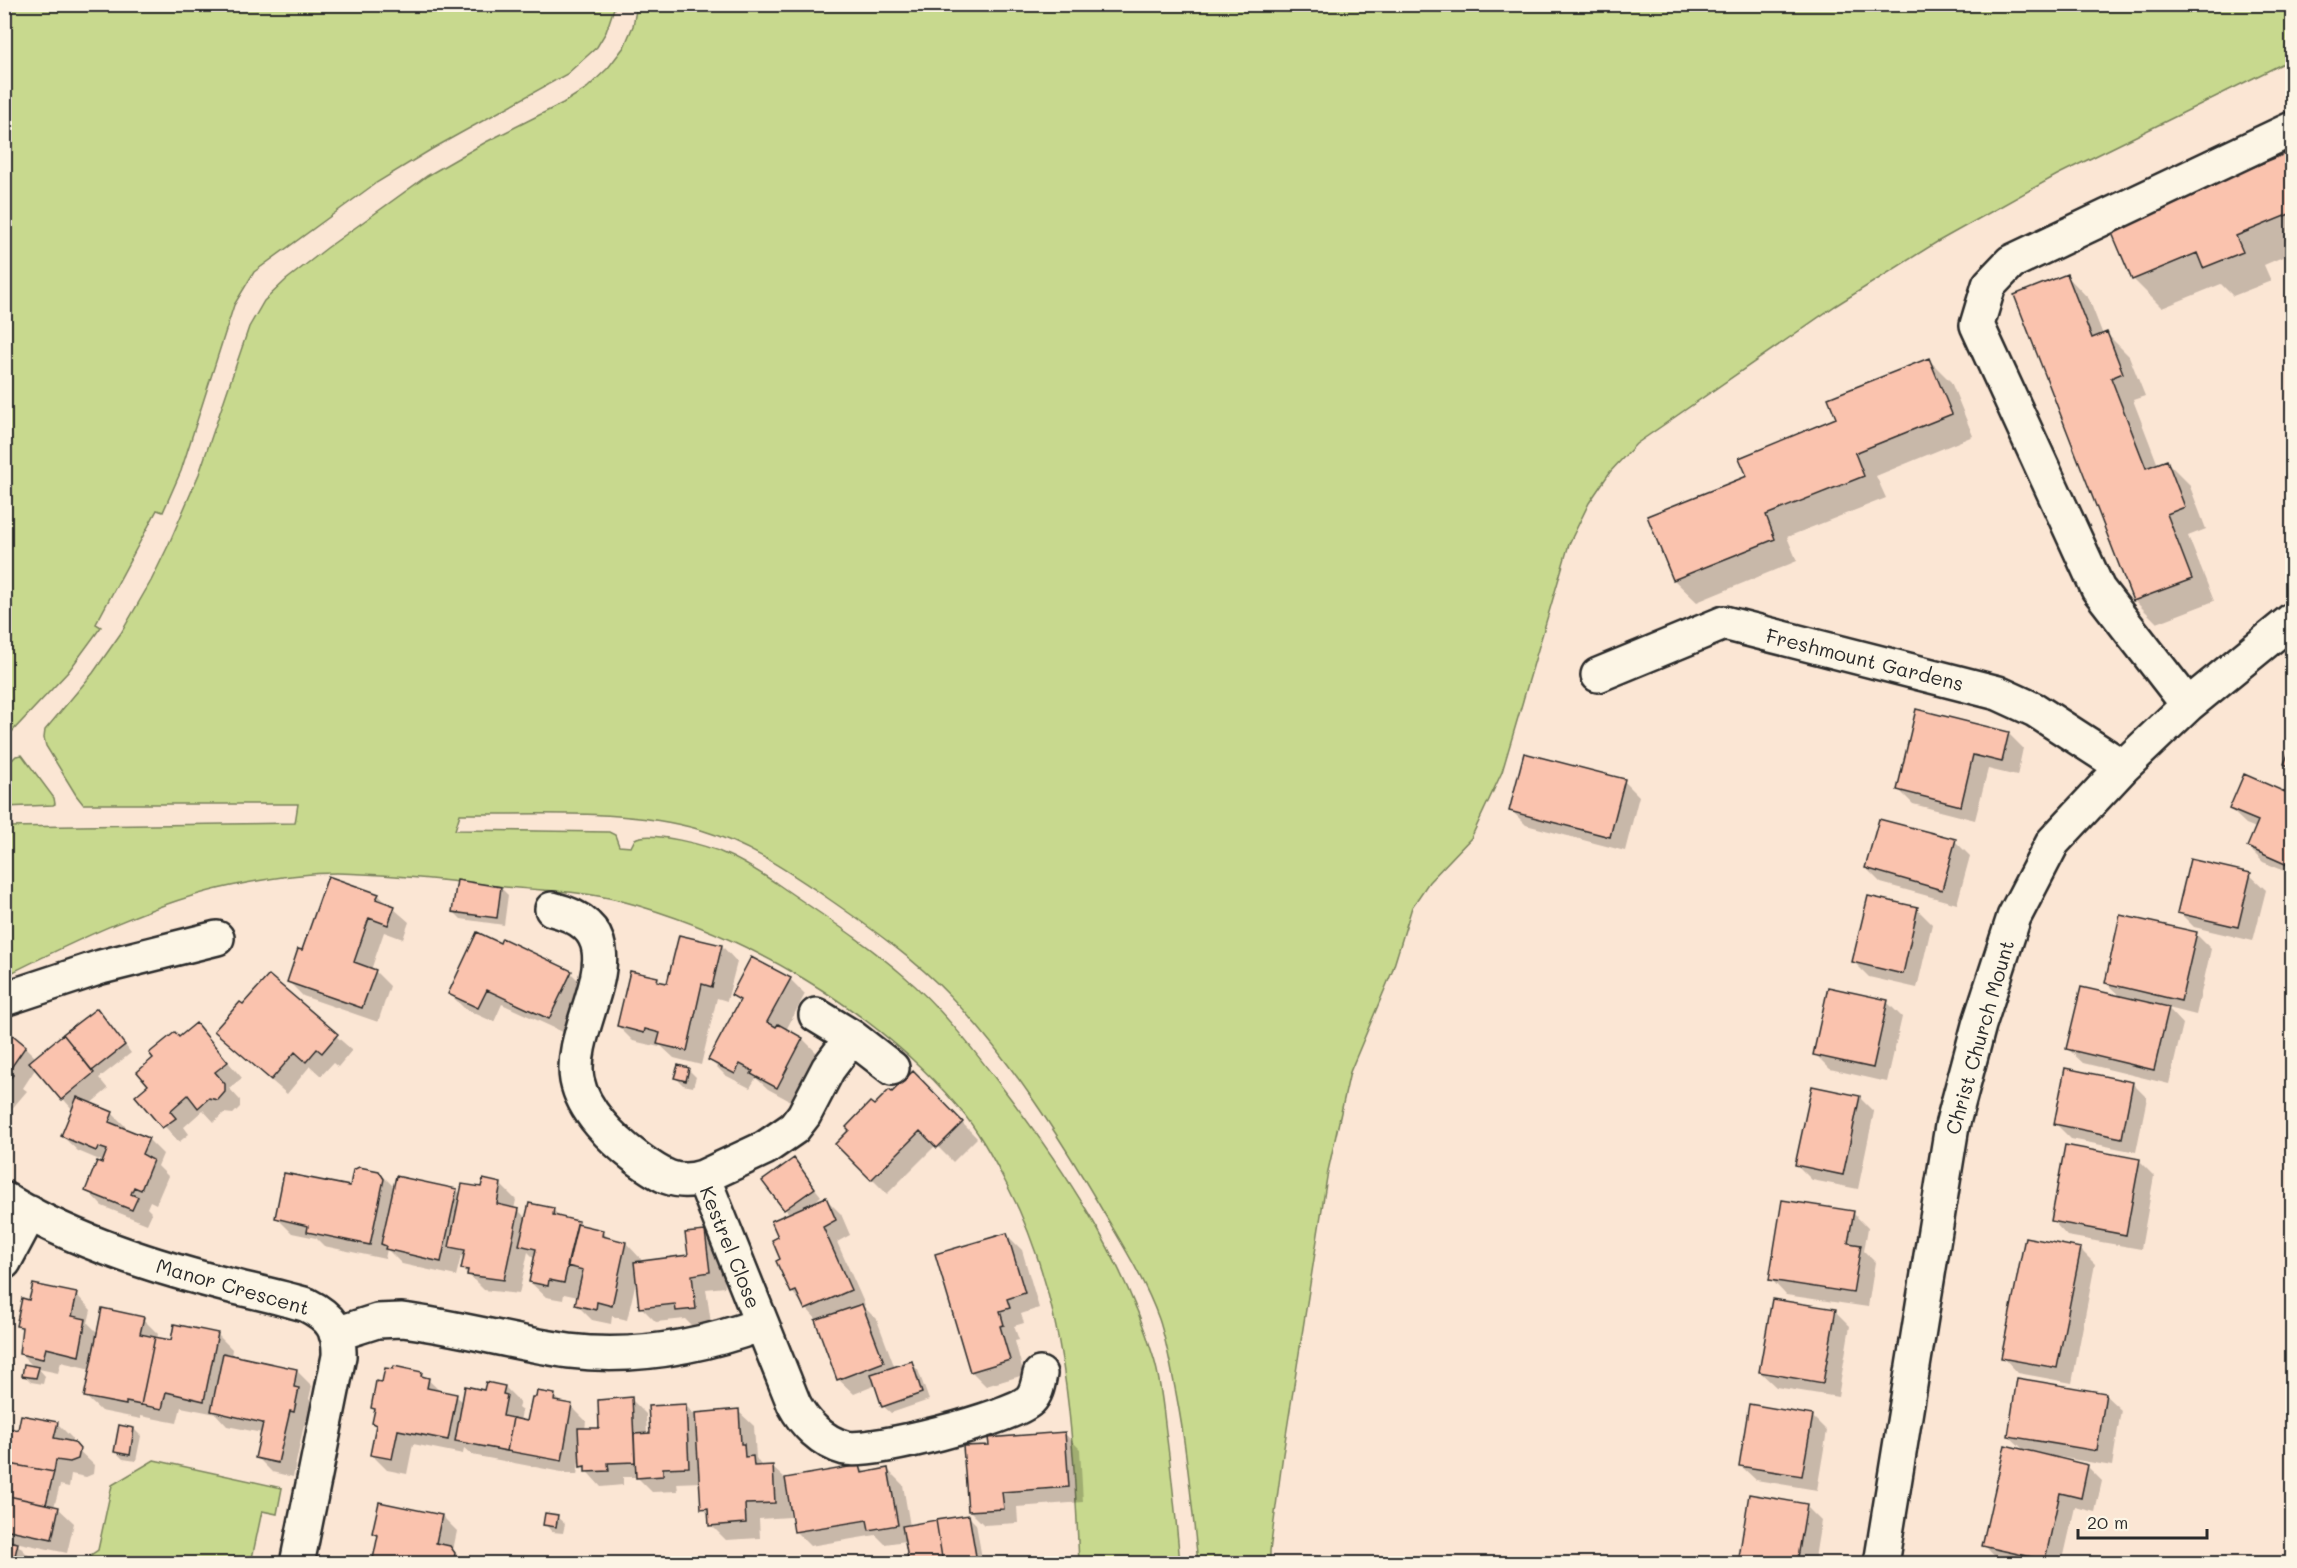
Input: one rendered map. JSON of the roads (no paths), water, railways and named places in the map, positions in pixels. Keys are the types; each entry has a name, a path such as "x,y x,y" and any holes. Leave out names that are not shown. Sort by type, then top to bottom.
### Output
{"street":[{"path":"2188,705 2098,589 1977,325 1989,285 2011,262 2292,129"},
{"name":"Christ Church Mount","path":"1881,1563 1952,1126 1979,1025 2014,917 2053,842 2122,767 2188,705 2292,620"},
{"name":"Freshmount Gardens","path":"1598,675 1724,623 1998,693 2035,710 2122,767"},
{"path":"552,909 571,914 585,923 594,934 599,949 596,987 576,1060 577,1078 586,1102 616,1140 653,1169 680,1181 688,1182 704,1177"},
{"path":"4,999 101,966 217,938"},
{"path":"816,1015 852,1037 892,1068"},
{"name":"Kestrel Close","path":"336,1334 377,1321 402,1320 567,1350 612,1353 678,1347 718,1339 762,1324 704,1177 765,1148 794,1128 804,1115 828,1069 852,1037"},
{"path":"4,1262 17,1206"},
{"name":"Manor Crescent","path":"17,1206 88,1239 152,1263 307,1305 325,1315 336,1334"},
{"path":"762,1324 789,1392 803,1419 825,1438 845,1448 855,1449 889,1444 1000,1415 1030,1401 1040,1374"},
{"path":"297,1563 334,1388 339,1356 336,1334"}]}
